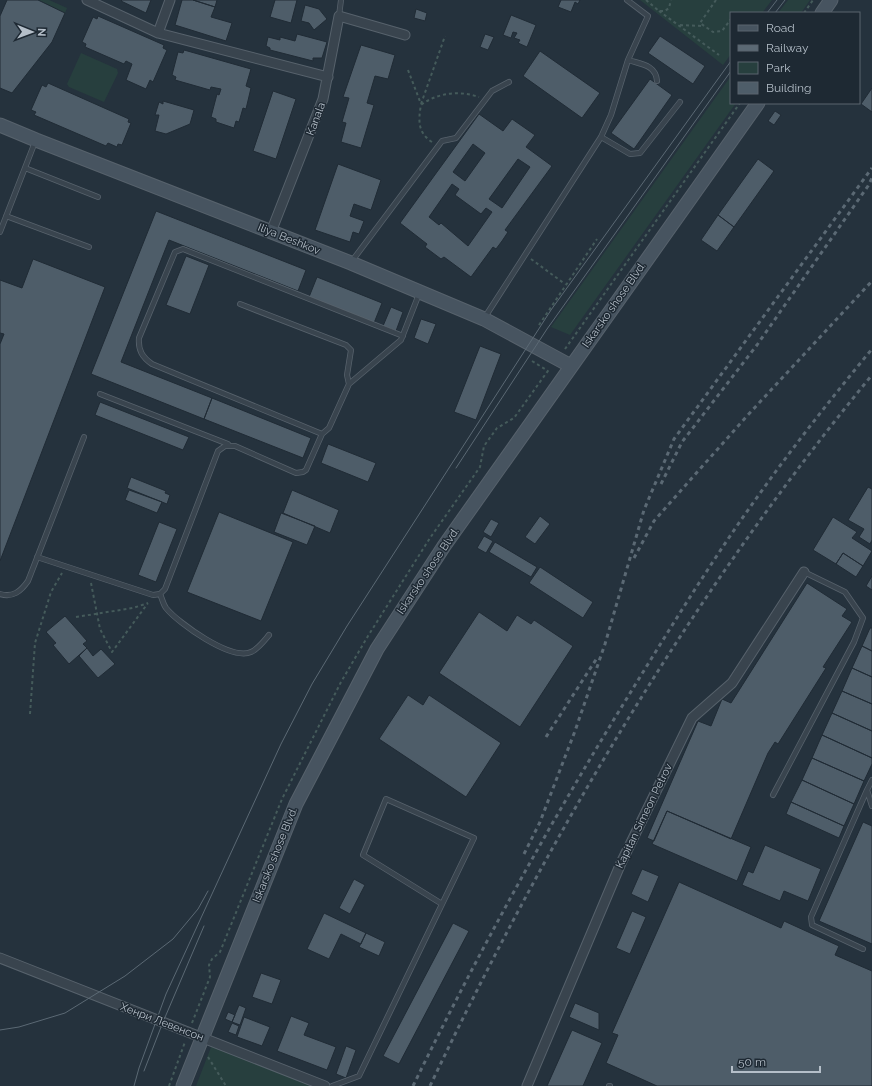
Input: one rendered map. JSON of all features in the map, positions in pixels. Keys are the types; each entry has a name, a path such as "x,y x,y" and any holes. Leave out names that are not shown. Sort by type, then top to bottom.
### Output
{"main road":[{"path":"823,12 831,0"},
{"name":"Iskarsko shose Blvd.","path":"183,1086 296,804 377,649 444,546 757,104"},
{"name":"Iliya Beshkov","path":"0,125 351,263 484,319 571,366"}],"street":[{"path":"87,0 158,33 328,77"},
{"path":"158,33 170,0"},
{"path":"339,16 405,35"},
{"name":"Kanala","path":"271,232 323,99 339,16"},
{"name":"Kapitan Simeon Petrov","path":"526,1086 621,863 692,718 732,683 804,572"},
{"name":"Хенри Левенсон","path":"0,958 325,1086"}],"lane":[{"name":"Kanala","path":"339,16 341,0"},
{"path":"484,319 601,137 613,107 628,60 648,16 627,0"},
{"path":"628,60 650,67 656,74 657,81"},
{"path":"351,263 442,141 456,138 492,91 509,82"},
{"path":"601,137 630,154 640,153 680,102"},
{"path":"0,232 36,140"},
{"path":"25,168 98,197"},
{"path":"6,216 89,247"},
{"path":"322,434 152,364 145,358 139,345 140,338 175,252 183,249 403,336"},
{"path":"100,394 300,474 306,470 322,434 329,428 349,384 396,344 403,336 420,292"},
{"path":"240,304 346,345 350,350 347,375 349,384"},
{"path":"0,594 10,595 23,588 37,557 84,437"},
{"path":"37,557 153,595 160,594 165,589 218,451 230,445"},
{"path":"773,795 854,642 863,618 845,592 804,572"},
{"path":"160,594 166,607 184,625 220,647 240,653 251,652 269,635"},
{"path":"863,949 812,926 810,922 872,780"},
{"path":"867,790 872,806"},
{"path":"332,1086 359,1076 474,838 386,799 363,855 442,904"}],"path":[{"path":"646,0 719,55"},
{"path":"659,11 665,11 669,8 671,0"},
{"path":"702,26 700,23 716,0"},
{"path":"805,12 813,0"},
{"path":"678,25 702,26 713,32 722,31 730,20"},
{"path":"438,146 426,138 420,129 421,106 445,36"},
{"path":"408,70 421,106"},
{"path":"421,106 431,98 455,93 469,94 486,99"},
{"path":"569,342 739,104"},
{"path":"535,327 597,239"},
{"path":"525,255 565,284"},
{"path":"532,361 553,374"},
{"path":"30,714 35,642 51,592 61,574 70,567"},
{"path":"76,617 96,613 133,608 148,603 112,652 100,629 96,613 93,588 86,573"},
{"path":"210,977 209,965 220,952"},
{"path":"208,1056 226,1086"}],"green space":[{"path":"38,0 49,0 67,8 65,13"},
{"path":"640,0 772,0 763,12 730,12 730,55 723,65"},
{"path":"788,0 810,0 802,12 779,12"},
{"path":"81,53 117,69 118,73 104,102 69,87 67,84"},
{"path":"730,77 730,104 735,104 570,335 551,327"},
{"path":"213,1042 325,1086 196,1086"}],"building":[{"path":"7,0 38,0 65,13 52,42 12,93 0,88 0,16"},
{"path":"151,0 146,13 121,1"},
{"path":"182,0 193,0 215,7 211,17 232,23 226,41 175,25"},
{"path":"193,0 217,0 215,7"},
{"path":"275,0 297,0 291,23 270,17"},
{"path":"561,0 580,0 578,4 575,2 571,12 558,7"},
{"path":"305,5 319,9 327,19 314,30 309,23 301,21"},
{"path":"416,9 427,13 425,21 414,18"},
{"path":"511,15 536,25 527,47 518,43 520,40 514,38 517,33 513,32 511,38 503,35"},
{"path":"98,16 164,45 163,48 167,50 153,82 150,80 146,89 126,80 132,64 126,61 124,64 85,47 86,44 82,42 93,17 97,19"},
{"path":"297,34 327,42 322,58 313,58 313,61 270,50 270,48 266,46 268,37 280,40 280,37 295,41"},
{"path":"485,34 494,37 488,50 480,47"},
{"path":"660,36 705,66 693,84 648,53"},
{"path":"361,45 395,55 388,79 375,76 367,103 374,105 361,148 341,142 346,123 342,122 349,98 343,97"},
{"path":"184,50 251,69 246,86 251,88 246,109 243,108 239,122 236,121 234,128 216,122 216,119 211,117 217,94 219,95 221,89 211,87 210,90 175,80 176,77 172,75 178,52 183,53"},
{"path":"540,51 600,93 582,118 523,76"},
{"path":"650,79 672,95 634,149 611,133"},
{"path":"48,83 129,119 128,122 131,123 122,145 118,144 117,147 108,143 106,146 34,115 36,112 31,110 42,85 46,87"},
{"path":"872,88 872,112 861,104"},
{"path":"273,91 296,99 276,159 253,151"},
{"path":"163,101 194,110 190,124 166,134 155,131 159,115 155,115 159,102 163,104"},
{"path":"775,111 781,115 774,125 768,121"},
{"path":"479,114 503,131 512,119 535,135 526,147 552,166 505,230 508,232 502,241 496,249 493,247 471,277 444,257 441,259 425,247 427,244 400,223","holes":["473,144 485,153 465,181 453,172","518,159 530,167 502,208 489,199","452,184 459,189 455,195 481,214 486,208 492,212 468,246 441,223 439,225 429,217"]},
{"path":"758,159 774,171 734,227 718,215"},
{"path":"338,164 381,180 371,210 354,204 350,216 364,221 359,234 353,232 350,242 315,230"},
{"path":"156,211 306,270 298,291 169,240 121,362 212,398 204,419 91,374"},
{"path":"718,215 734,227 717,251 701,240"},
{"path":"186,256 209,265 190,314 166,305"},
{"path":"33,259 105,287 0,561 0,344 4,334 0,333 0,280 22,288"},
{"path":"317,277 382,303 374,323 309,297"},
{"path":"391,307 403,312 396,331 383,326"},
{"path":"421,319 436,324 428,344 414,338"},
{"path":"480,346 501,354 476,420 454,412"},
{"path":"212,398 311,438 303,458 204,419"},
{"path":"100,402 189,437 183,450 95,415"},
{"path":"328,444 376,463 368,482 321,463"},
{"path":"131,477 166,491 165,493 170,495 167,504 127,488"},
{"path":"868,487 872,489 872,540 870,544 859,537 864,529 848,520"},
{"path":"129,490 162,502 157,513 125,500"},
{"path":"292,490 339,510 330,533 283,513"},
{"path":"219,512 293,542 261,621 187,592"},
{"path":"281,513 315,526 307,545 274,532"},
{"path":"540,516 550,524 535,544 525,537"},
{"path":"833,517 857,532 852,538 872,551 863,566 843,553 836,564 813,550"},
{"path":"491,519 499,523 491,537 483,532"},
{"path":"159,522 177,529 156,582 138,575"},
{"path":"484,536 493,541 486,553 477,548"},
{"path":"495,542 537,567 531,577 489,552"},
{"path":"843,553 863,566 856,577 836,564"},
{"path":"540,567 593,602 583,618 529,583"},
{"path":"872,576 872,590 866,586"},
{"path":"807,583 847,609 842,616 852,622 823,667 826,668 778,744 775,742 768,753 731,839 667,811 654,841 647,838 698,721 711,726 722,699 731,703"},
{"path":"479,612 507,631 517,615 531,624 534,620 573,646 520,727 439,673"},
{"path":"65,616 87,641 83,644 87,648 69,664 53,645 56,643 46,632"},
{"path":"870,628 872,628 872,651 862,646"},
{"path":"862,646 872,651 872,677 852,668"},
{"path":"87,648 93,656 101,649 115,664 98,678 79,656"},
{"path":"852,668 872,677 872,704 842,691"},
{"path":"842,691 872,704 872,731 832,713"},
{"path":"408,695 423,705 429,695 501,743 466,797 379,739"},
{"path":"832,713 872,731 872,758 822,735"},
{"path":"822,735 872,758 872,764 864,781 812,758"},
{"path":"812,758 864,781 854,804 802,780"},
{"path":"802,780 854,804 844,826 791,802"},
{"path":"791,802 844,826 839,838 786,814"},
{"path":"667,811 751,847 737,881 652,844"},
{"path":"863,822 872,826 872,944 819,921"},
{"path":"765,845 821,869 808,901 784,891 780,901 742,885 748,871 753,873"},
{"path":"642,869 659,876 648,902 631,894"},
{"path":"354,879 365,885 350,914 339,908"},
{"path":"679,882 781,928 784,921 839,946 835,955 872,971 872,1086 657,1086 606,1063 618,1035 612,1033"},
{"path":"632,911 646,917 630,954 616,948"},
{"path":"324,913 366,933 361,944 341,934 329,959 307,949"},
{"path":"453,923 469,931 399,1064 383,1056"},
{"path":"366,933 385,942 379,956 359,947"},
{"path":"261,973 281,980 272,1004 252,997"},
{"path":"575,1003 599,1013 599,1030 569,1017"},
{"path":"239,1005 246,1008 240,1025 232,1022"},
{"path":"228,1012 235,1015 232,1022 225,1019"},
{"path":"291,1016 309,1023 304,1035 336,1047 327,1070 277,1051"},
{"path":"244,1017 270,1027 262,1046 237,1037"},
{"path":"232,1023 239,1026 236,1035 228,1032"},
{"path":"572,1030 602,1043 583,1086 547,1086"},
{"path":"346,1046 356,1050 346,1078 336,1074"}],"tram line":[{"path":"768,12 777,0"},
{"path":"776,12 785,0"},
{"path":"134,1086 166,994 281,744 312,684 347,626 551,310 730,62"},
{"path":"456,468 547,329 730,72"},
{"path":"0,1030 19,1027 65,1013 125,976 173,939 198,909 208,891"},
{"path":"144,1071 204,926"}],"railway":[{"path":"524,854 540,822 575,731 605,644 644,510 674,439 872,168"},
{"path":"661,484 682,442 757,345 868,186 872,178"},
{"path":"634,558 654,521 746,417 872,281"},
{"path":"413,1086 462,988 540,845 595,750 660,645 739,522 813,422 872,349"},
{"path":"430,1086 476,992 525,899 576,807 629,717 686,628 745,542 807,457 872,375"},
{"path":"546,737 597,658"}]}
